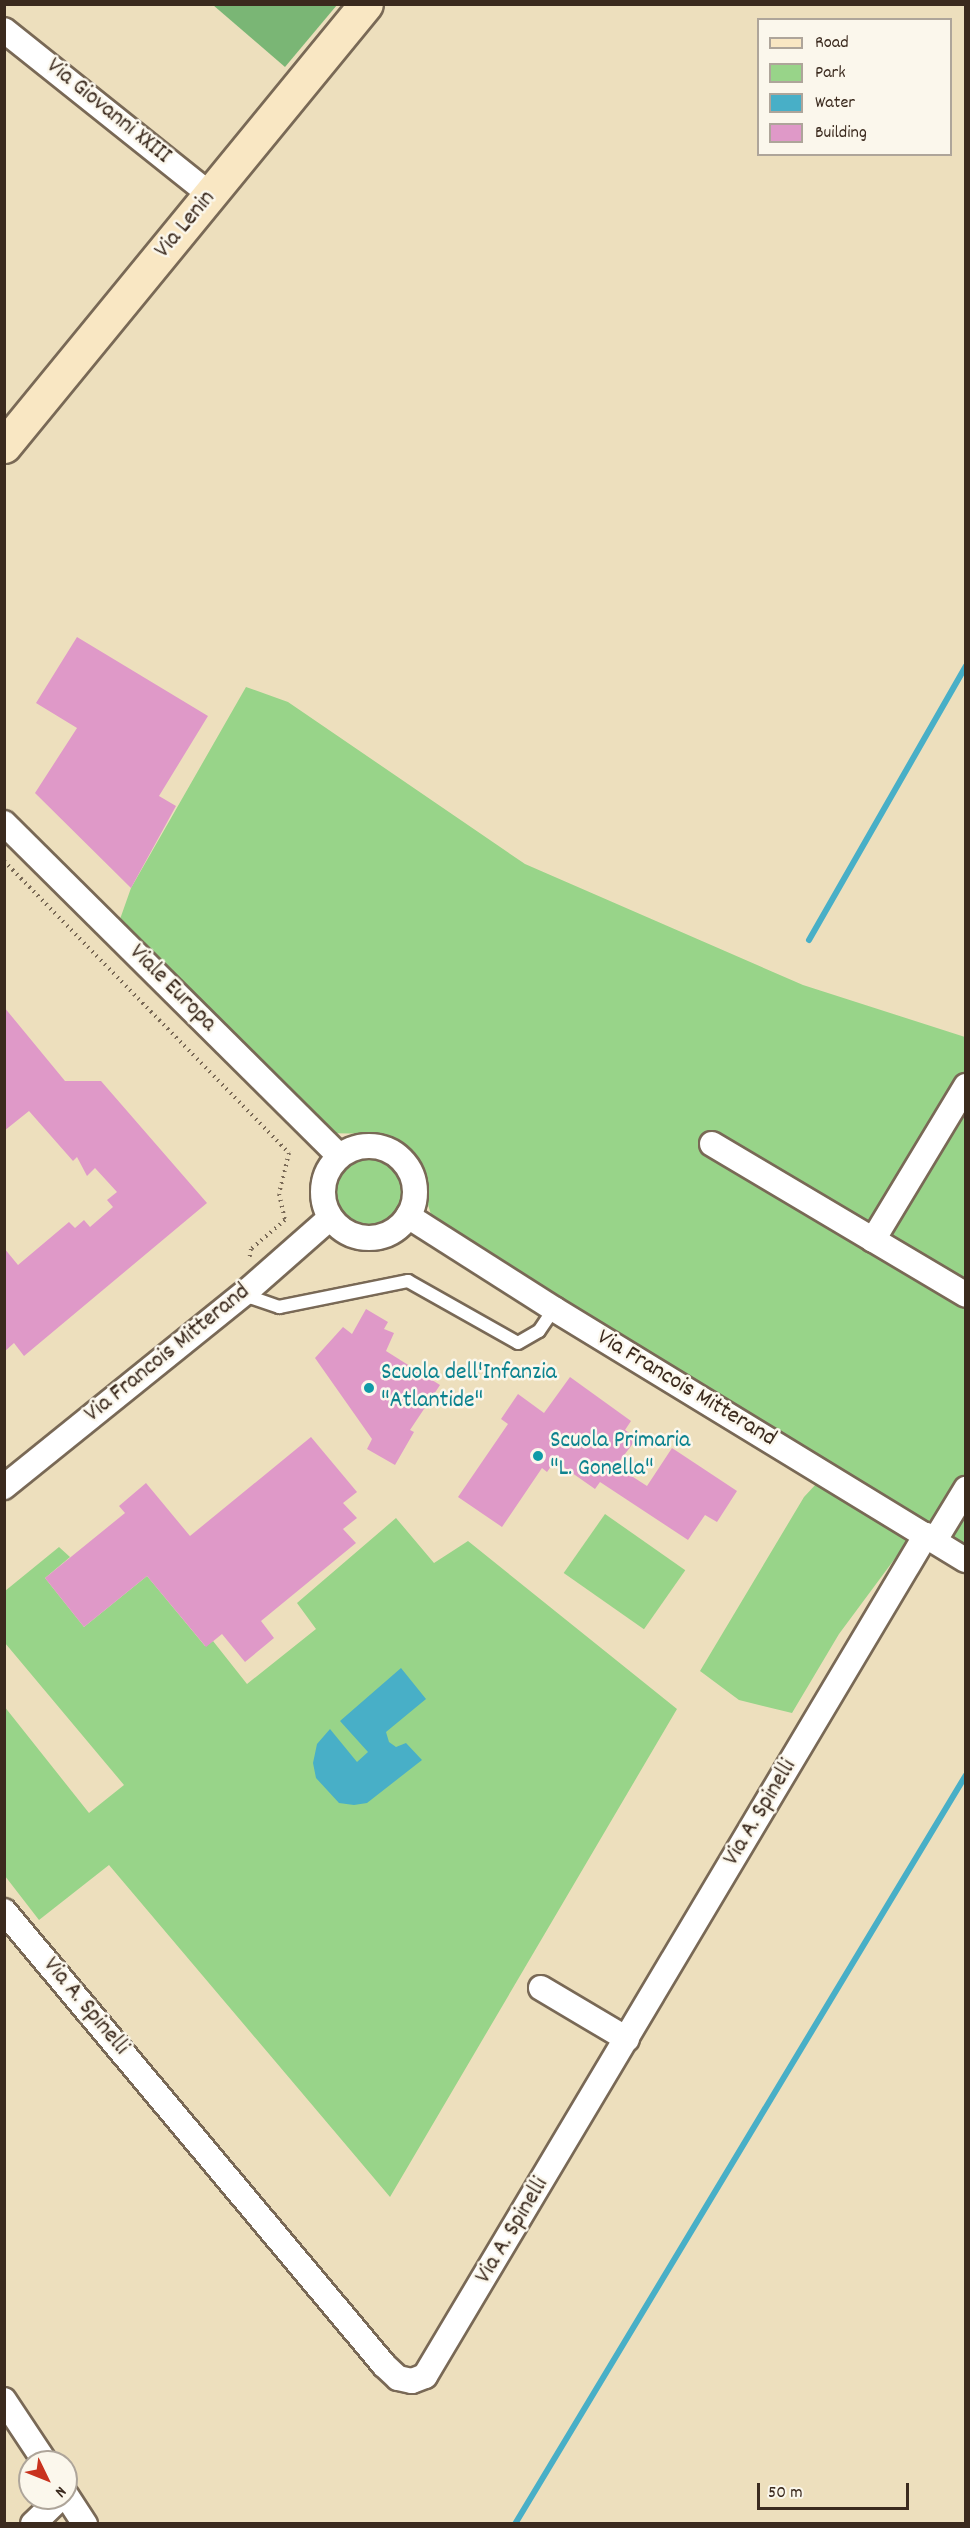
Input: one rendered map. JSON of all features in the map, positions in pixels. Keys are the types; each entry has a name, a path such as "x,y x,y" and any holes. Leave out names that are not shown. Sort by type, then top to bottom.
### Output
{"main road":[{"name":"Via Lenin","path":"4,446 366,4"}],"street":[{"name":"Via Giovanni XXIII","path":"4,30 211,195"},
{"name":"Viale Europa","path":"4,823 339,1156"},
{"path":"873,1240 966,1086"},
{"path":"712,1144 966,1295"},
{"path":"365,1145 380,1146 393,1152 405,1162 412,1174 415,1188 414,1203 408,1216 391,1232 370,1238 355,1236 341,1229 330,1218 324,1206 324,1179 339,1156 365,1145"},
{"name":"Via Francois Mitterand","path":"408,1216 554,1309 966,1560"},
{"name":"Via Francois Mitterand","path":"4,1487 255,1284 330,1218"},
{"name":"Via A. Spinelli","path":"4,1911 384,2365 398,2378 412,2382 425,2376 433,2366 627,2039 930,1538 966,1489"},
{"path":"541,1988 627,2039"},
{"path":"4,2400 37,2450"},
{"path":"33,2523 65,2510"},
{"path":"50,2523 68,2510"}],"lane":[{"path":"255,1284 253,1298 279,1307 408,1281 518,1343 539,1331 554,1309"}],"path":[{"path":"4,861 289,1153 279,1194 285,1220 251,1249 249,1254 255,1284"}],"green space":[{"path":"213,5 337,5 285,67"},
{"path":"246,687 288,702 525,864 803,985 965,1037 965,1550 922,1522 839,1634 792,1713 739,1700 700,1671 804,1497 832,1467 568,1312 432,1218 413,1154 385,1134 317,1133 119,922 131,888"},
{"path":"361,1159 375,1159 387,1164 397,1174 402,1193 397,1212 387,1222 375,1227 361,1227 349,1222 339,1212 334,1200 334,1186 339,1174 349,1164"},
{"path":"605,1514 685,1570 644,1629 564,1573"},
{"path":"396,1518 434,1563 468,1541 677,1709 390,2197 109,1865 39,1920 5,1876 4,1706 89,1813 124,1785 5,1643 5,1591 59,1547 70,1557 45,1578 84,1627 147,1576 205,1646 213,1641 247,1684 316,1629 297,1603"}],"water":[{"path":"401,1668 426,1699 386,1732 389,1742 396,1747 406,1743 422,1760 367,1803 354,1805 339,1803 316,1778 313,1763 317,1744 330,1729 357,1762 368,1752 340,1721"}],"building":[{"path":"77,637 208,716 159,796 176,806 131,888 35,793 77,728 36,703"},
{"path":"4,1007 65,1081 101,1081 207,1203 24,1356 14,1343 4,1352 4,1248 18,1265 69,1222 75,1228 84,1220 90,1227 113,1207 107,1200 117,1192 95,1168 87,1176 77,1157 73,1161 29,1111 4,1131"},
{"name":"Scuola dell'Infanzia \"Atlantide\"","path":"366,1309 388,1322 384,1329 394,1333 386,1351 440,1385 410,1430 414,1432 395,1465 367,1449 372,1439 315,1358 343,1327 352,1334"},
{"path":"570,1377 631,1421 625,1430 637,1438 616,1466 647,1486 672,1448 737,1491 717,1522 705,1515 688,1540 600,1482 595,1489 555,1461 547,1472 542,1468 502,1527 458,1497 508,1424 501,1419 518,1394 544,1413"},
{"path":"311,1437 357,1492 343,1503 357,1518 343,1529 356,1543 261,1621 274,1638 245,1662 222,1634 206,1647 147,1576 84,1627 45,1578 125,1513 119,1506 146,1483 190,1536"}],"waterway":[{"path":"809,940 966,666"},
{"path":"515,2524 966,1775"}],"place":[{"name":"Scuola dell'Infanzia \"Atlantide\"","path":"369,1388"},
{"name":"Scuola Primaria \"L. Gonella\"","path":"538,1456"}]}
